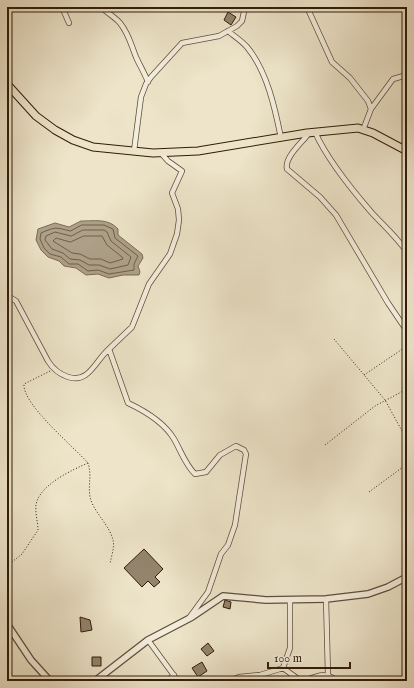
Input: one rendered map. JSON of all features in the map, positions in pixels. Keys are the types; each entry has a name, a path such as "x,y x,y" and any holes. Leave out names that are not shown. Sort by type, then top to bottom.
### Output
{"main road":[{"path":"7,84 36,116 54,130 93,147 160,152 198,151 312,133 358,128 407,151"}],"street":[{"path":"62,7 68,23"},
{"path":"101,7 114,17 125,30 148,82"},
{"path":"134,151 141,96 148,82 182,44 203,41 219,36 242,22 245,7"},
{"path":"306,7 332,62 363,94 371,109"},
{"path":"228,31 248,47 261,72 274,102 281,138"},
{"path":"363,130 371,109 394,79 407,75"},
{"path":"407,252 394,233 372,213 322,150 312,133 289,158 286,164 287,169 320,197 336,215 388,303 407,331"},
{"path":"7,299 11,298 18,304 43,354 54,369 64,376 80,379 89,372 109,349 134,325 149,284 167,261 177,234 178,209 172,190 182,171 168,162 160,152"},
{"path":"109,349 128,402 148,414 163,426 173,437 186,463 195,474 206,472 220,455 236,446 244,450 246,454 235,525 228,545 220,554 208,592 187,621"},
{"path":"95,681 148,640 187,621 223,596 266,600 326,599 368,594 388,587 407,577"},
{"path":"326,599 328,674"},
{"path":"283,668 290,648 290,600"},
{"path":"7,624 31,660 50,681"},
{"path":"148,640 178,681"},
{"path":"230,681 239,677 260,675 283,668 303,681 322,674 328,674 337,681"},
{"path":"167,681 174,675"}],"path":[{"path":"334,339 385,400 407,440"},
{"path":"364,375 407,346"},
{"path":"54,369 24,384 23,389 35,409 88,463 91,472 89,484 90,496 94,510 113,540 110,564"},
{"path":"325,445 385,400 407,389"},
{"path":"7,566 22,554 38,530 36,505 40,496 58,478 88,463"},
{"path":"370,492 407,464"}],"water":[{"path":"81,221 105,222 114,225 118,229 118,235 142,254 143,258 138,266 140,272 139,275 123,275 109,278 98,274 86,275 76,268 64,266 59,261 48,257 41,250 36,240 38,229 55,223 69,227"}],"building":[{"path":"228,12 236,17 231,25 224,20"},
{"path":"144,549 163,569 155,577 160,582 154,587 148,581 142,587 124,568"},
{"path":"225,600 231,602 230,609 223,607"},
{"path":"80,617 90,620 92,630 81,632"},
{"path":"208,643 214,651 207,656 201,649"},
{"path":"92,657 101,657 101,666 92,666"},
{"path":"202,662 207,671 198,677 192,668"}]}
